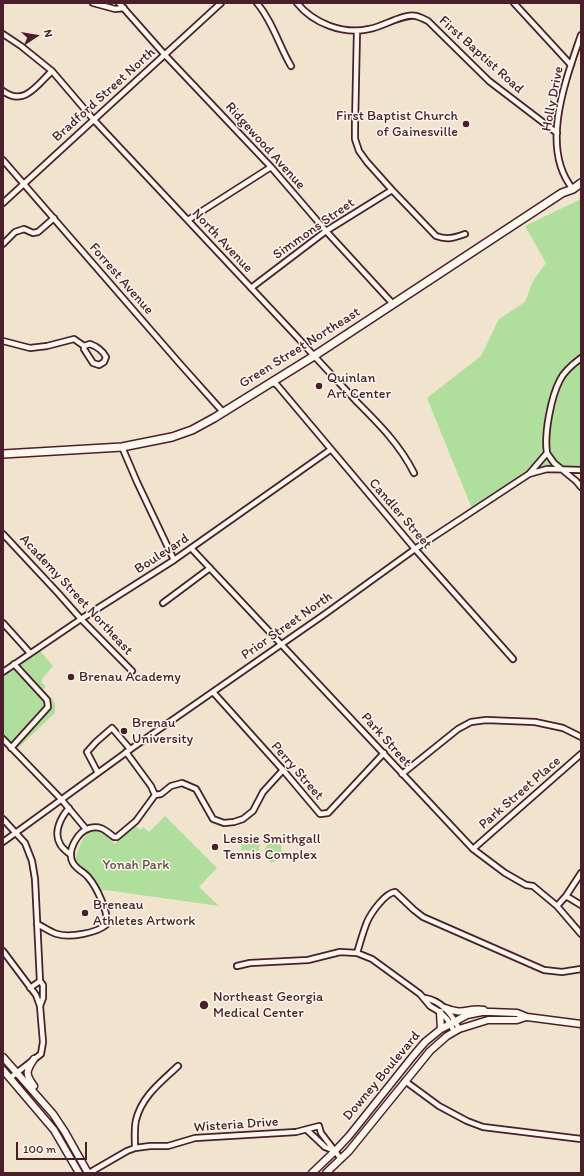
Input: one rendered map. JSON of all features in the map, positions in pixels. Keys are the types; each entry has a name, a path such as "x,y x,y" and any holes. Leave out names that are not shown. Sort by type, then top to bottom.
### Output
{"highway":[{"name":"Green Street Northeast","path":"3,454 122,447 158,441 181,435 192,430 224,412 314,356 562,193 573,189 581,183"}],"main road":[{"path":"573,189 581,187"},
{"path":"441,1029 442,1010 464,1012 475,1008 491,1012"},
{"name":"Downey Boulevard","path":"312,1173 334,1151 425,1042 441,1029 453,1022 475,1013 491,1012 517,1014 527,1017"},
{"path":"527,1017 581,1024"},
{"name":"Downey Boulevard","path":"326,1173 349,1151 405,1081 437,1044 457,1030 488,1020 517,1020 527,1017"},
{"path":"3,1056 53,1114"},
{"path":"34,1059 29,1067 27,1075 45,1099 89,1173"},
{"path":"405,1081 406,1064"},
{"path":"3,1070 54,1130 79,1173"},
{"path":"396,1092 397,1076"}],"street":[{"path":"92,3 115,9 124,8"},
{"name":"Ridgewood Avenue","path":"119,3 165,55 270,167 393,304"},
{"name":"Bradford Street North","path":"3,203 221,3"},
{"path":"257,3 276,33 284,54 291,66"},
{"name":"First Baptist Road","path":"297,3 307,14 321,23 332,27 357,31 375,28 407,16 416,16 428,21 489,81 557,133"},
{"path":"514,3 571,65"},
{"path":"357,31 355,139 359,151 392,190 436,236 444,239 451,239 465,234"},
{"name":"North Avenue","path":"3,34 22,46 52,72 93,119 387,433 408,460 414,473"},
{"name":"Holly Drive","path":"573,189 567,182 559,161 557,133 559,112 571,65 581,35"},
{"path":"3,91 15,97 29,94 52,72"},
{"name":"Forrest Avenue","path":"3,160 181,365 224,412"},
{"path":"188,220 270,167"},
{"name":"Simmons Street","path":"251,288 326,231 392,190"},
{"path":"3,244 15,232 24,229 33,233 38,232 54,218"},
{"path":"3,341 30,348 52,345 74,339 84,346 84,349 92,363 98,365 104,362 106,357 95,346 90,344 84,346"},
{"path":"581,358 563,375 558,384 550,414 546,445 547,452 554,464 576,481 581,487"},
{"name":"Candler Street","path":"272,382 277,385 330,450 415,549 513,659"},
{"path":"122,447 174,560"},
{"name":"Boulevard","path":"3,672 81,619 174,560 330,450"},
{"path":"529,474 547,452"},
{"path":"529,474 548,469 581,470"},
{"name":"Prior Street North","path":"3,842 128,751 415,549 529,474"},
{"name":"Academy Street Northeast","path":"3,534 81,619 132,671"},
{"name":"Park Street","path":"191,548 473,849 505,873 526,885 533,886 557,906 581,934"},
{"path":"163,603 210,568"},
{"path":"3,623 30,653"},
{"path":"11,748 48,707 47,700 14,664"},
{"name":"Perry Street","path":"213,692 320,814 328,813 384,753"},
{"path":"402,774 458,729 471,722 486,720 535,722 563,728 581,737"},
{"path":"98,773 87,752 112,728 151,786 155,795"},
{"path":"3,739 61,799 86,829"},
{"name":"Park Street Place","path":"473,849 581,754"},
{"path":"37,924 59,934 80,934 98,930 106,925 107,919 101,898 96,888 89,878 75,866 71,859 74,843 80,834 86,829 99,827 103,828 114,838 117,837 133,824 155,795 161,794 171,786 182,783 196,789 213,819 224,823 234,822 243,819 253,811 264,792 283,770"},
{"path":"69,808 61,819 57,838 62,848 71,855"},
{"path":"3,819 25,843 32,861 40,981 43,985 43,998 40,1006"},
{"path":"557,906 566,896 581,873"},
{"path":"357,953 367,922 386,896 392,892 395,892 423,917 544,970 562,972 581,969"},
{"path":"566,896 581,905"},
{"path":"3,952 36,996 40,1006 41,1054 10,1078"},
{"path":"237,966 308,960 340,952 357,953 372,959 425,998 430,1006 442,1010 453,1022 457,1030"},
{"path":"30,988 40,981"},
{"path":"135,1148 135,1128 140,1106 156,1086 178,1066"},
{"path":"405,1081 439,1106 467,1121 483,1127 581,1139"},
{"name":"Wisteria Drive","path":"89,1173 135,1148 168,1146 195,1138 282,1133 307,1130 319,1126 334,1151"},
{"path":"307,1130 325,1148 334,1151 341,1158"}],"green space":[{"path":"581,199 581,468 548,465 473,511 427,398 481,356 499,319 525,302 533,281 546,263 525,226"},
{"path":"40,651 53,666 42,679 42,683 46,686 43,690 52,698 55,704 55,713 17,749 3,734 3,677"},
{"name":"Yonah Park","path":"165,816 217,868 199,887 219,906 105,890 101,891 92,876 80,865 76,865 74,859 76,858 81,843 91,831 96,829 101,831 115,844 122,836 136,826 140,830 143,827 149,832"},
{"path":"242,838 260,839 259,851 241,850"},
{"path":"272,842 281,845 282,855 279,859 271,863 264,851 267,845"}],"place":[{"name":"First Baptist Church of Gainesville","path":"466,124"},
{"name":"Quinlan Art Center","path":"319,386"},
{"name":"Brenau Academy","path":"71,677"},
{"name":"Brenau University","path":"124,731"},
{"name":"Lessie Smithgall Tennis Complex","path":"215,847"},
{"name":"Breneau Athletes Artwork","path":"85,913"},
{"name":"Northeast Georgia Medical Center","path":"204,1005"}]}
